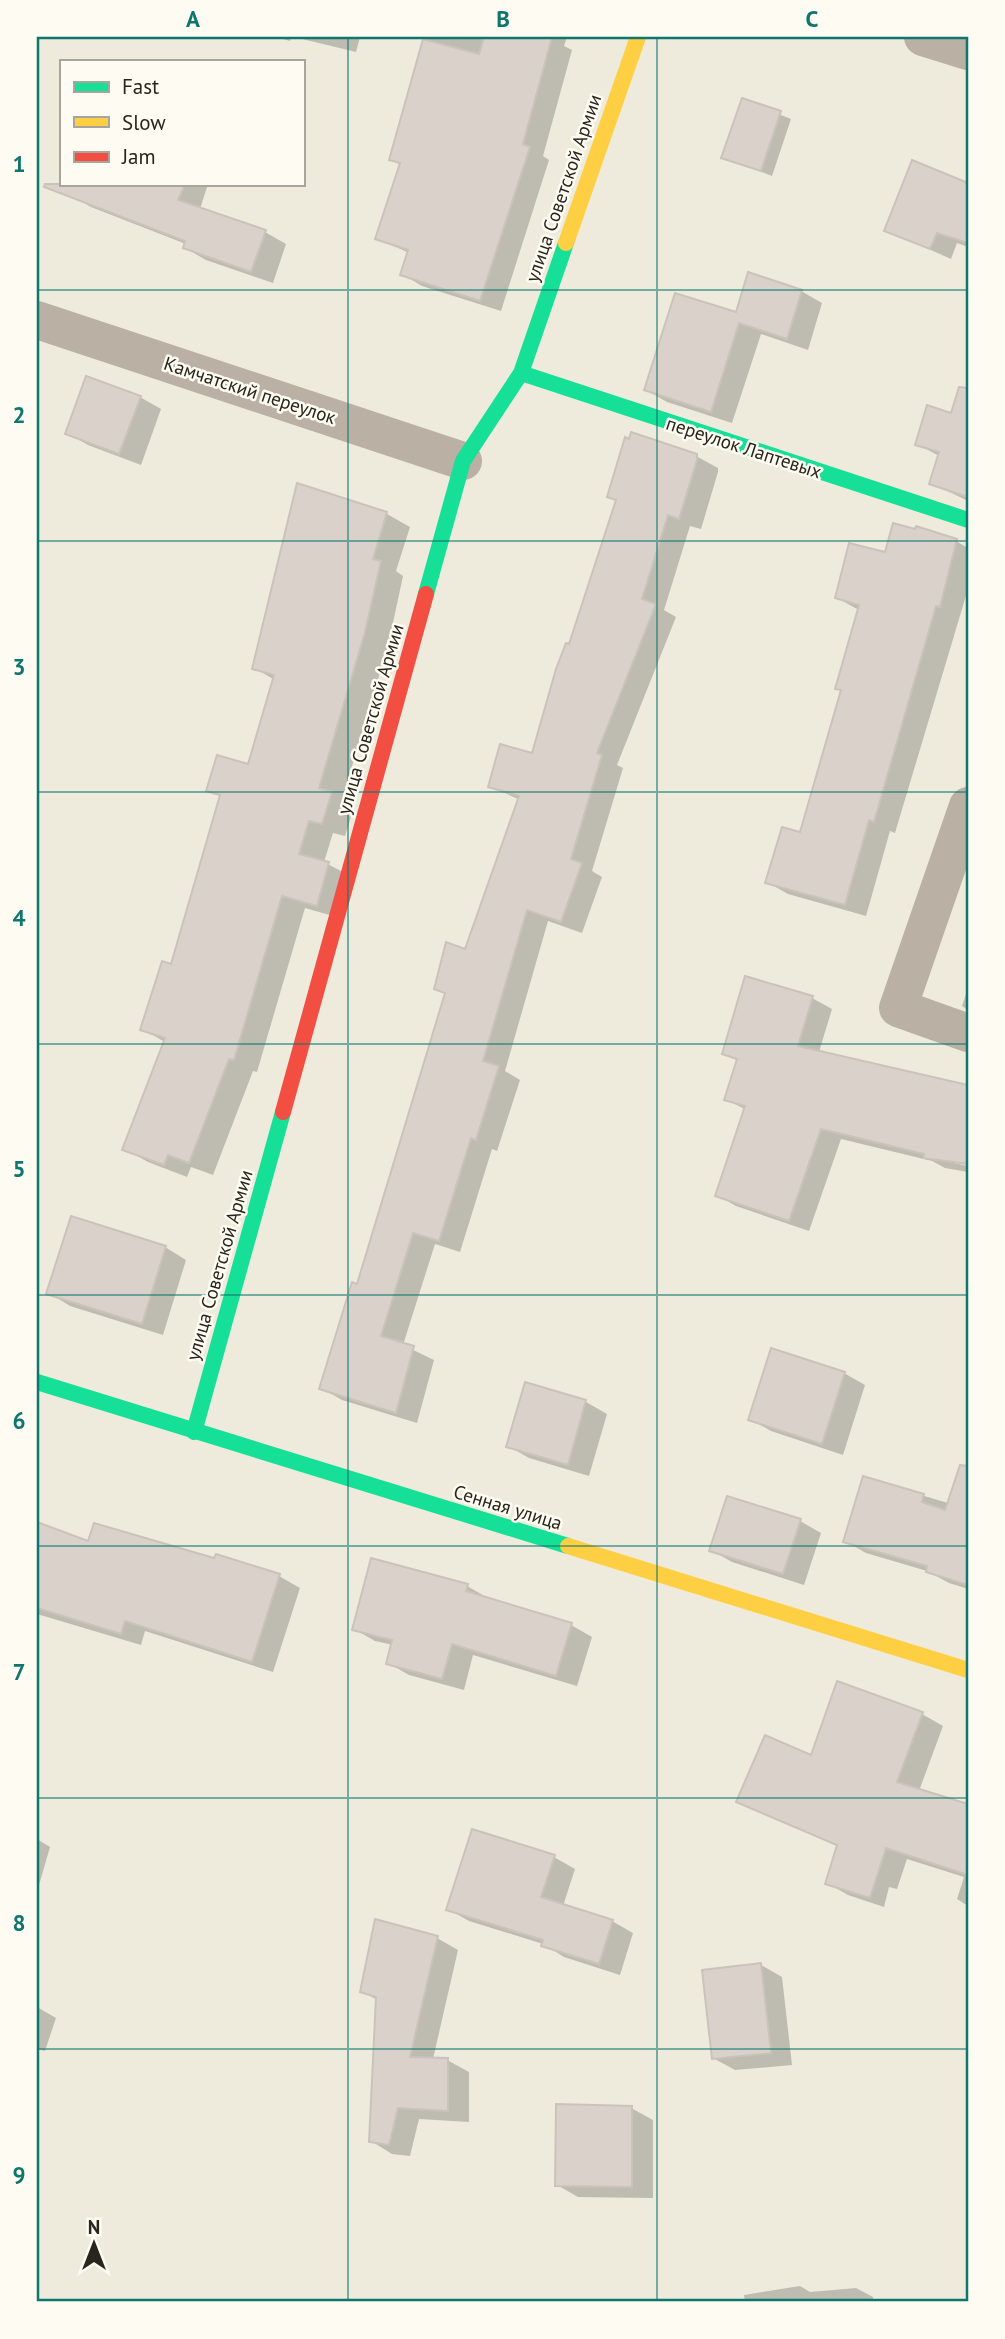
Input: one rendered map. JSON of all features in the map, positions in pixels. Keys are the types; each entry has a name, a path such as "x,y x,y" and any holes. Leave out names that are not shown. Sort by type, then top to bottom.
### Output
{"street":[{"name":"улица Советской Армии","path":"194,1432 463,461 521,373 638,37"},
{"path":"922,37 968,51"},
{"name":"Камчатский переулок","path":"37,320 463,461"},
{"name":"переулок Лаптевых","path":"521,373 968,520"},
{"path":"968,806 898,1008 968,1033"},
{"name":"Сенная улица","path":"37,1382 968,1670"}],"building":[{"path":"484,37 552,37 523,144 530,147 480,301 400,275 408,250 375,239 400,163 389,160 423,39 479,54"},
{"path":"742,98 781,111 761,171 721,158"},
{"path":"912,160 968,183 968,243 937,233 930,249 884,231"},
{"path":"45,184 184,186 178,200 266,230 251,272 183,248 185,241 44,187"},
{"path":"748,272 802,290 787,339 739,323 711,412 644,390 675,293 736,312"},
{"path":"86,376 141,396 119,454 65,434"},
{"path":"959,387 968,388 968,497 929,484 939,452 915,445 927,405 951,413"},
{"path":"631,432 697,454 697,460 679,519 668,515 642,599 656,604 597,753 602,755 571,859 582,863 561,922 527,910 483,1061 499,1066 476,1140 471,1138 439,1241 413,1233 381,1336 414,1346 396,1413 319,1389 352,1282 357,1284 445,993 434,989 446,942 465,949 519,796 488,787 500,744 532,753 556,669 566,643 569,644 616,500 607,497 625,437 629,439"},
{"path":"297,483 387,512 373,559 381,561 365,632 319,788 332,792 322,824 309,821 299,854 329,862 317,906 282,896 234,1060 229,1059 189,1163 168,1155 164,1165 122,1150 165,1038 140,1030 162,961 171,964 220,795 206,791 217,755 248,764 274,675 252,669"},
{"path":"893,523 915,529 916,526 957,539 940,607 936,606 874,822 869,820 845,905 765,883 782,827 800,832 841,690 835,689 859,605 835,598 849,543 885,552"},
{"path":"745,976 813,996 798,1046 968,1085 968,1164 923,1158 924,1154 821,1129 789,1221 715,1196 745,1106 724,1100 737,1059 722,1054"},
{"path":"71,1216 166,1246 142,1324 46,1294"},
{"path":"771,1348 845,1372 822,1444 748,1420"},
{"path":"525,1382 586,1400 568,1465 506,1447"},
{"path":"960,1465 968,1466 968,1585 926,1572 927,1566 843,1542 863,1476 924,1494 922,1502 945,1510"},
{"path":"727,1496 801,1519 783,1574 709,1551"},
{"path":"37,1522 88,1541 94,1523 214,1558 216,1554 280,1574 252,1662 125,1621 121,1634 37,1608"},
{"path":"371,1558 468,1584 466,1591 572,1623 556,1676 452,1644 442,1679 386,1664 392,1640 352,1630"},
{"path":"837,1681 923,1712 897,1782 968,1804 968,1875 886,1848 870,1898 825,1884 837,1845 736,1802 765,1735 811,1755"},
{"path":"472,1829 555,1855 541,1897 613,1920 599,1964 541,1946 543,1940 446,1910"},
{"path":"375,1919 438,1936 410,2057 448,2058 448,2111 398,2108 389,2145 369,2142 376,1997 360,1992"},
{"path":"761,1963 771,2053 712,2059 702,1970"},
{"path":"556,2104 632,2106 632,2187 555,2186"}],"traffic: fast":[{"path":"426,594 463,461 521,373 566,243"},
{"path":"521,373 968,520"},
{"path":"194,1432 283,1112"},
{"path":"37,1382 568,1546"}],"traffic: slow":[{"path":"566,243 638,37"},
{"path":"568,1546 968,1670"}],"traffic: jam":[{"path":"283,1112 426,594"}]}
